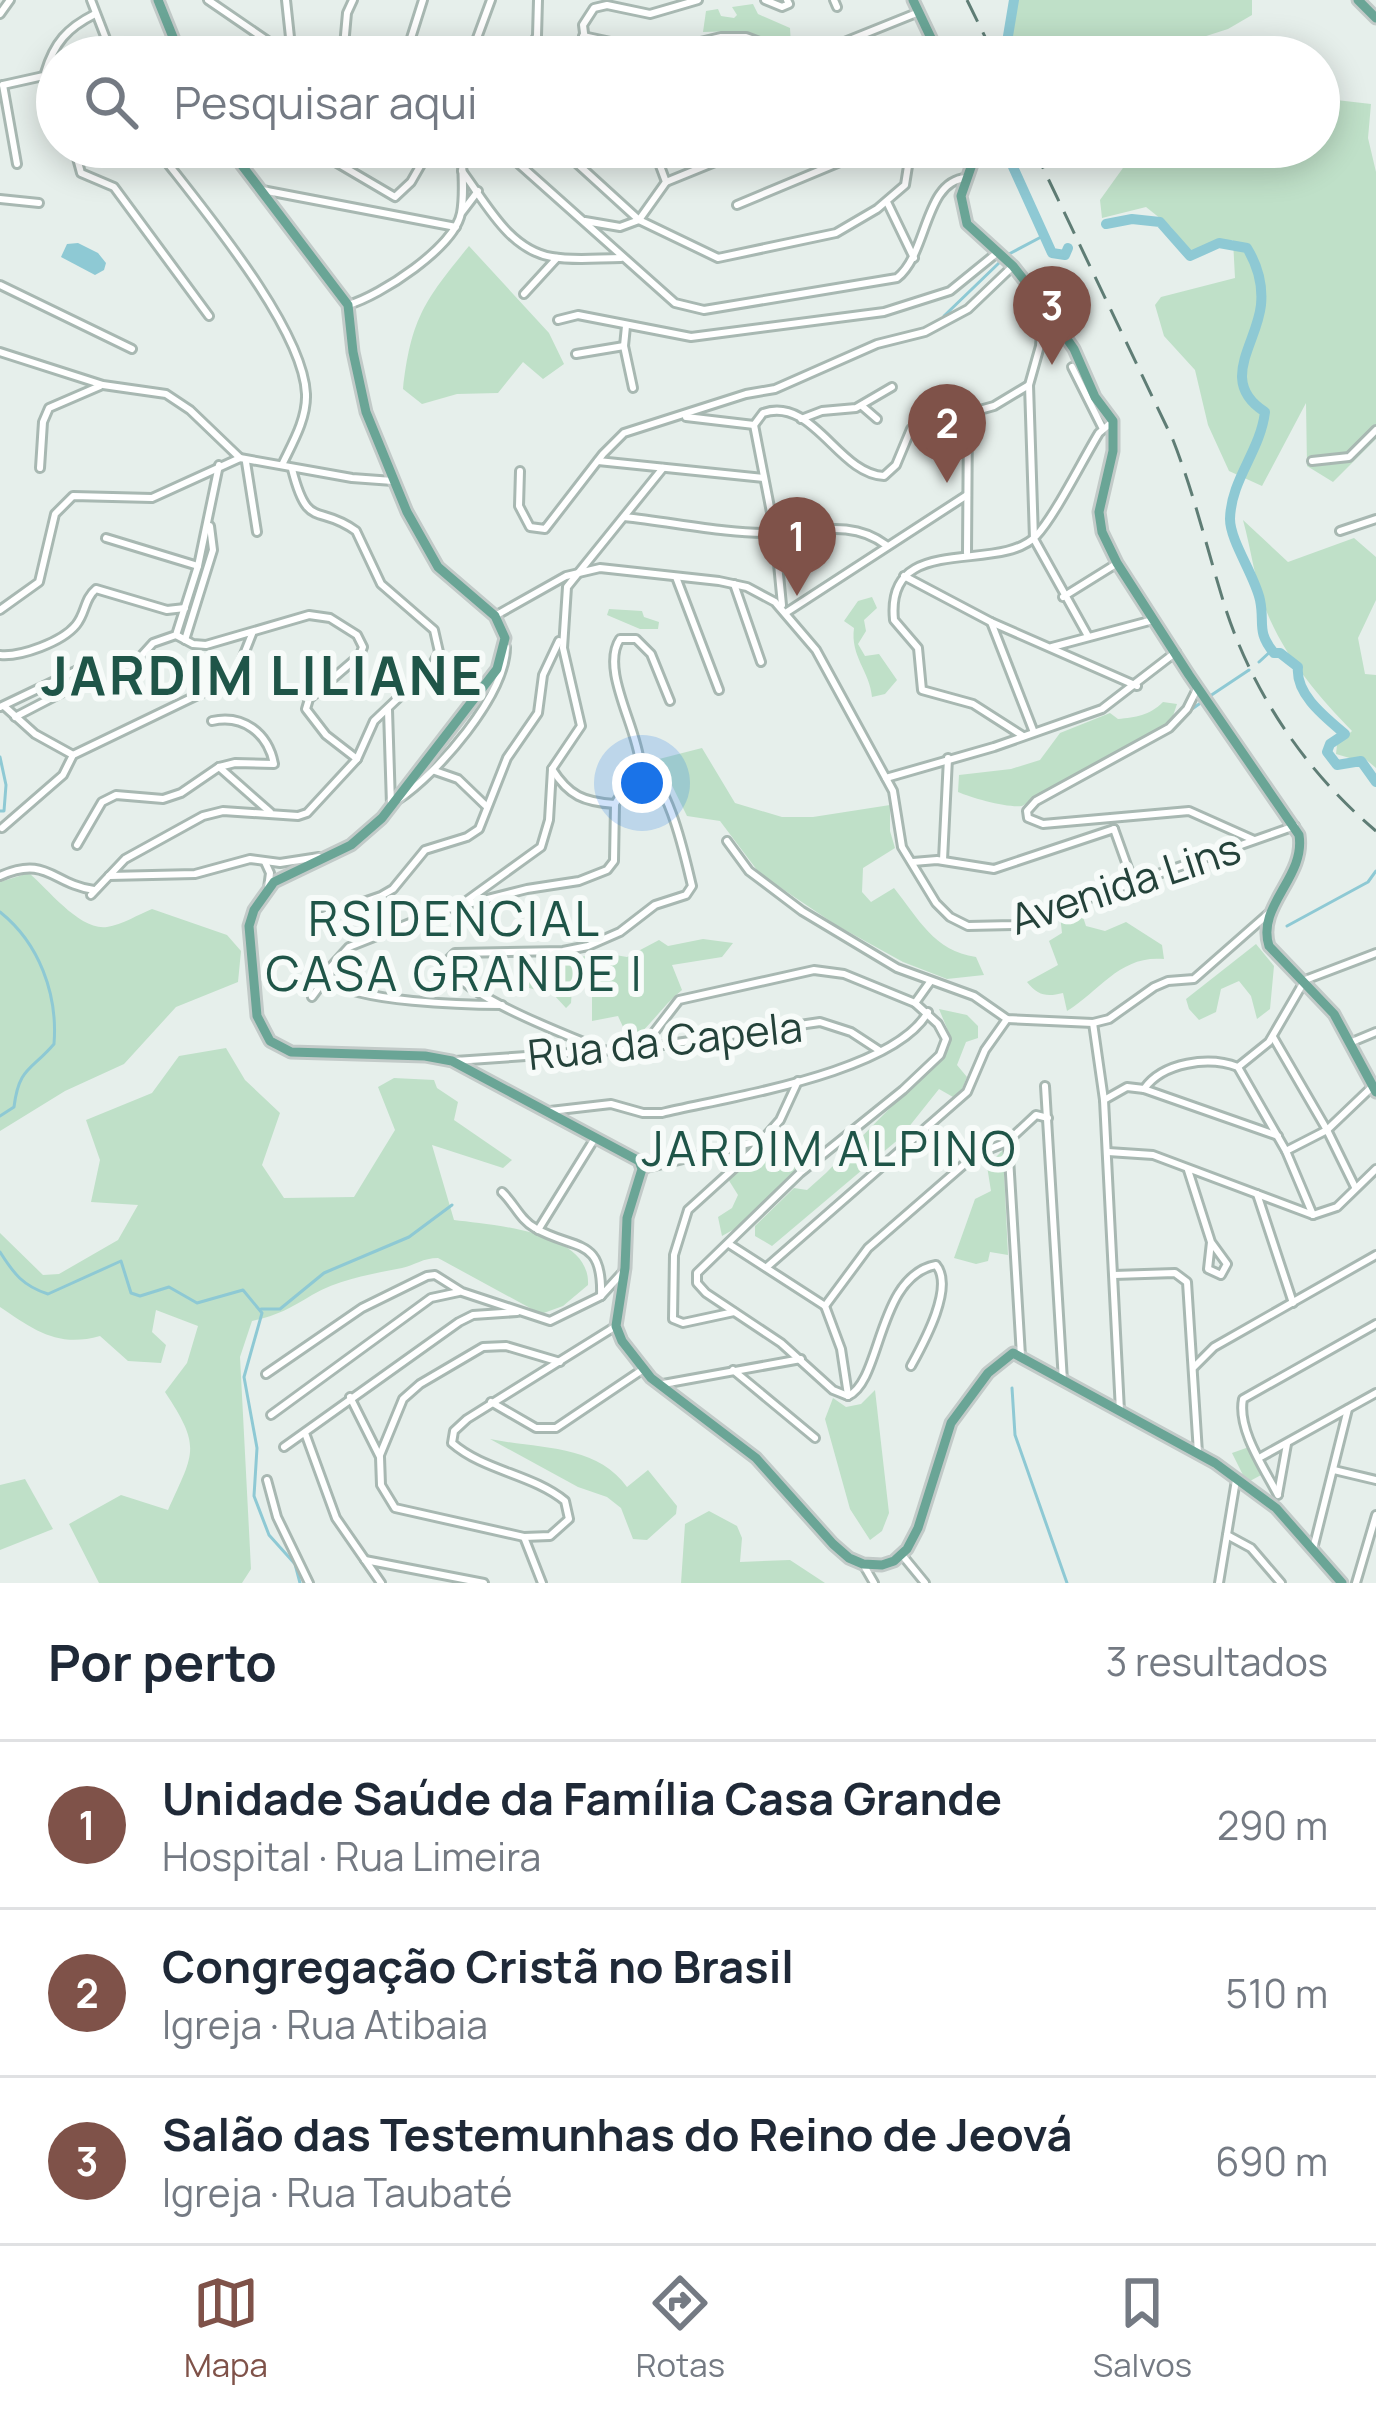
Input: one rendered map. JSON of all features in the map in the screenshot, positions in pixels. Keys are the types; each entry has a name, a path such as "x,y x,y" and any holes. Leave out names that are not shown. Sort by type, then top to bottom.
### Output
{"main road":[{"path":"158,0 173,36"},
{"path":"913,0 929,36"},
{"path":"1358,0 1376,18"},
{"path":"245,168 348,305 362,393 393,481 438,567 496,616 505,643 497,669 408,786 362,837 268,888 249,926 257,1016 270,1041 292,1052 452,1061 639,1161 642,1169 627,1218 616,1326 628,1353 642,1370 743,1447 833,1544 863,1564 887,1564 902,1555 918,1528 951,1423 1013,1352 1198,1453 1276,1508 1342,1583"},
{"path":"970,168 961,196 962,214 972,230 1012,266 1074,349 1108,425 1112,451 1099,512 1102,532 1117,563 1244,759 1295,826 1300,851 1287,889 1270,911 1269,946 1305,980 1352,1042 1374,1089"}],"street":[{"path":"0,14 10,0"},
{"path":"91,0 104,36"},
{"path":"208,0 261,36"},
{"path":"286,0 290,36"},
{"path":"344,36 353,0"},
{"path":"411,36 422,0"},
{"path":"478,36 491,0"},
{"path":"537,36 538,0"},
{"path":"583,36 584,20 600,4 650,14 698,0"},
{"path":"765,0 778,7 788,2"},
{"path":"855,36 919,13"},
{"path":"62,36 95,14"},
{"path":"17,164 2,85 36,76"},
{"path":"79,168 114,187 209,316"},
{"path":"170,168 264,294 302,373 306,404 282,465"},
{"path":"346,168 395,197 419,168"},
{"path":"523,168 675,303 704,310 884,282 901,275 915,259 940,194 952,181 966,178"},
{"path":"582,168 639,220 712,257 725,258 836,233 887,202 908,179 906,168"},
{"path":"661,168 666,182"},
{"path":"577,218 620,227 639,220 666,182 700,168"},
{"path":"737,205 826,168"},
{"path":"462,170 516,241 533,251 557,258 624,258"},
{"path":"461,214 462,170"},
{"path":"262,190 456,227"},
{"path":"348,305 373,296 412,268 456,227 478,191"},
{"path":"0,199 39,203"},
{"path":"887,202 915,259"},
{"path":"598,257 606,240"},
{"path":"558,320 578,315 704,336 895,310 950,291 998,251"},
{"path":"524,295 557,258"},
{"path":"520,471 521,513 530,527 545,529 624,433 775,388 877,344 940,325 968,309 1012,266"},
{"path":"0,285 132,349"},
{"path":"1042,305 1040,346 1029,386 1034,538 1088,636"},
{"path":"626,326 624,346 633,388"},
{"path":"576,355 624,346"},
{"path":"0,352 103,385 154,390 182,403 243,460 257,532"},
{"path":"1023,736 973,704 922,690 920,653 893,617 904,576 918,566 1002,550 1034,538 1108,425 1072,367"},
{"path":"40,468 43,422 49,408 103,385"},
{"path":"785,610 754,425 758,416 785,410 860,469 878,476 887,475 896,465 907,431 1007,400 1029,386"},
{"path":"801,419 862,406 892,387"},
{"path":"862,406 877,418"},
{"path":"968,412 968,554"},
{"path":"678,416 754,425"},
{"path":"1312,461 1349,457 1376,430"},
{"path":"0,610 39,582 55,514 66,499 82,495 152,498 219,465 243,460 393,481"},
{"path":"598,461 764,478"},
{"path":"134,664 153,644 176,634 209,523 219,465"},
{"path":"462,905 541,847 549,820 552,769 581,726 562,633 566,591 663,468"},
{"path":"0,876 22,867 38,867 93,893 136,851 203,816 223,811 307,813 357,759 374,721 437,660 437,638 423,619 381,584 356,531 304,506 292,469"},
{"path":"785,610 967,495"},
{"path":"624,517 775,533 838,528 874,536 886,545"},
{"path":"1340,531 1376,519"},
{"path":"185,640 213,550 209,523"},
{"path":"106,538 198,566"},
{"path":"1063,597 1117,563"},
{"path":"496,616 580,569 613,568 734,584 760,593 785,610"},
{"path":"904,576 991,622 1137,686"},
{"path":"676,577 719,690"},
{"path":"734,584 760,662"},
{"path":"0,655 15,655 56,638 76,624 90,593 101,589 167,610 185,608"},
{"name":"Avenida Lins","path":"785,610 816,650 886,778 895,800 902,847 944,911 958,922 979,928 1013,925 1295,826"},
{"path":"176,634 206,644 252,634 281,620 321,616 361,639 360,656 309,699 306,709 326,735 357,759"},
{"path":"1052,647 1155,620"},
{"path":"991,622 1034,732"},
{"path":"323,916 393,889 425,850 479,829 485,805 513,747 538,713 543,675 562,633"},
{"path":"2,828 63,775 73,755 235,677 252,634"},
{"path":"312,998 349,947 462,905 579,881 607,870 614,861 616,804 640,763 638,736 614,671 613,651 620,639 636,639 651,654 670,701"},
{"path":"393,804 435,771 494,689 503,670 505,643"},
{"path":"886,778 1102,709 1176,652"},
{"path":"73,755 34,734 2,707 86,666"},
{"path":"15,717 90,678"},
{"path":"1198,687 1187,709 1169,728 1036,801 1027,814 1037,824 1189,811 1254,840"},
{"path":"388,706 393,804"},
{"path":"77,844 102,802 120,794 170,798 219,767 274,763 266,742 245,723 231,718 212,721"},
{"path":"374,721 388,730"},
{"path":"943,860 948,758"},
{"path":"603,1051 503,1005 456,978 448,965 450,956 588,946 620,932 655,905 690,891 660,784 640,763"},
{"path":"219,767 271,813"},
{"path":"552,769 571,794 616,804"},
{"path":"435,771 458,779 485,805"},
{"path":"393,779 408,786"},
{"path":"1112,818 1133,882"},
{"path":"913,862 943,860 994,869 1114,829"},
{"path":"727,841 749,871 795,906 880,958 980,999 1007,1019 1093,1023 1109,1019 1154,987 1194,980 1270,911"},
{"path":"110,876 196,874 244,860 280,863 327,857"},
{"path":"262,860 269,868 268,888"},
{"path":"1238,1067 1273,1037 1305,980 1376,953"},
{"path":"642,1048 679,1000 801,971 836,972 915,1003 928,1012 946,1039 940,1054 881,1110 800,1173 702,1266 696,1278 706,1293 801,1359 833,1390 848,1396"},
{"path":"329,974 348,991 439,1003 503,1005"},
{"path":"915,1003 930,982"},
{"path":"547,1112 611,1104 662,1113 798,1081 849,1067 880,1051 916,1030 928,1012"},
{"path":"768,1266 967,1092 985,1050 1007,1019"},
{"name":"Rua da Capela","path":"452,1061 642,1048 820,1022 851,1032 880,1051"},
{"path":"1093,1023 1108,1152 1120,1411"},
{"path":"1352,1042 1376,1032"},
{"path":"1273,1037 1355,1187"},
{"path":"1144,1089 1159,1073 1178,1066 1216,1063 1238,1067 1286,1151 1313,1215"},
{"path":"734,1312 683,1323 673,1319 674,1255 688,1210 786,1112 798,1081"},
{"path":"1045,1086 1063,1381"},
{"path":"1104,1100 1127,1088 1144,1089 1278,1136"},
{"path":"1286,1151 1327,1130 1374,1089"},
{"path":"825,1306 868,1248 975,1155 1008,1141 1036,1115 1048,1118"},
{"path":"538,1230 595,1138"},
{"path":"642,1169 761,1140"},
{"path":"1008,1141 1021,1357"},
{"path":"1108,1152 1143,1153 1313,1215 1337,1207 1376,1168"},
{"path":"1188,1170 1211,1242 1227,1264 1221,1275 1208,1269 1211,1242"},
{"path":"502,1192 523,1220 594,1255 602,1270 601,1296"},
{"path":"1257,1194 1292,1303"},
{"path":"729,1244 825,1306 843,1358 848,1396"},
{"path":"1192,1370 1214,1347 1376,1256"},
{"path":"848,1396 862,1384 898,1296 919,1273 934,1265 943,1275 934,1322 910,1366"},
{"path":"266,1374 362,1308 427,1276 441,1277 462,1292 520,1312 555,1320 601,1296 625,1268"},
{"path":"1114,1275 1183,1276 1188,1288 1198,1453"},
{"path":"271,1415 431,1298 462,1292"},
{"path":"284,1447 459,1322 478,1314 520,1312"},
{"path":"1278,1495 1242,1416 1243,1400 1376,1324"},
{"path":"350,1397 380,1457 381,1485 394,1508 542,1538 558,1532 569,1520 568,1509 557,1494 464,1453 452,1443 458,1426 491,1402 616,1326"},
{"path":"380,1457 404,1399 483,1346 506,1346 560,1362"},
{"path":"661,1385 801,1359"},
{"path":"491,1402 536,1428 556,1428 642,1370"},
{"path":"733,1370 815,1438"},
{"path":"506,1394 513,1417"},
{"path":"1259,1458 1376,1394"},
{"path":"1313,1549 1348,1409"},
{"path":"1329,1419 1344,1430"},
{"path":"305,1432 336,1518 381,1583"},
{"path":"1276,1508 1287,1444"},
{"path":"1334,1471 1376,1480"},
{"path":"267,1480 277,1517 309,1583"},
{"path":"1220,1583 1236,1480"},
{"path":"1356,1583 1376,1515"},
{"path":"1227,1535 1251,1548 1280,1583"},
{"path":"524,1537 542,1583"},
{"path":"902,1555 925,1583"},
{"path":"365,1560 484,1583"},
{"path":"863,1564 874,1583"}],"green space":[{"path":"1013,0 1252,0 1252,15 1206,36 1010,36"},
{"path":"753,4 758,14 790,28 790,36 703,32 706,11 718,9 721,16 734,18 732,7"},
{"path":"1340,100 1371,104 1368,138 1376,172 1376,439 1333,482 1307,466 1306,403 1262,486 1229,471 1208,425 1195,370 1164,336 1155,305 1161,297 1235,278 1233,240 1189,251 1171,227 1146,207 1102,218 1100,200 1123,168 1340,168"},
{"path":"469,246 549,333 564,364 543,379 523,362 498,393 457,394 422,404 403,389 410,344 431,296"},
{"path":"1243,520 1288,562 1354,538 1376,557 1376,600 1358,638 1365,674 1376,675 1376,768 1363,757 1336,754 1337,745 1352,731 1303,675 1273,627"},
{"path":"872,597 877,608 864,620 866,631 858,644 865,656 879,654 897,680 885,694 872,697 855,647 854,628 844,621 858,601"},
{"path":"609,609 642,611 644,617 659,622 658,629 640,629 607,615"},
{"path":"1163,702 1177,704 1171,722 1022,806 958,792 959,775 1040,760 1060,733 1110,713 1118,719 1142,715"},
{"path":"702,748 735,803 782,817 890,805 895,848 863,868 862,892 871,902 894,888 928,932 949,948 976,957 984,975 947,979 903,962 836,925 760,874 720,821 687,816 659,759"},
{"path":"29,873 75,916 97,926 119,924 152,909 227,935 241,951 238,982 176,1007 124,1064 65,1091 0,1131 0,882"},
{"path":"1080,908 1086,926 1105,931 1126,922 1162,945 1164,959 1123,968 1067,1011 1063,993 1043,994 1027,982 1058,965 1049,941 1062,933 1060,915"},
{"path":"703,939 733,943 722,957 672,965 682,990 630,1042 618,1016 592,1021 592,986 572,989 566,1008 554,995 522,986 515,975 530,963 546,968 598,952 627,957 659,940 668,946"},
{"path":"1256,944 1274,966 1270,1009 1257,1019 1251,996 1239,981 1221,989 1216,1012 1199,1020 1186,999"},
{"path":"939,1009 967,1015 978,1026 978,1038 966,1042 957,1065 967,1077 962,1089 953,1097 939,1089 900,1138 772,1246 755,1236 755,1226 794,1188 807,1190 826,1173 949,1048 951,1038"},
{"path":"226,1048 245,1080 280,1113 262,1165 284,1198 354,1197 395,1130 378,1087 394,1078 434,1080 437,1088 458,1102 454,1120 512,1160 503,1168 432,1145 454,1220 514,1229 557,1242 585,1267 588,1285 563,1306 541,1314 433,1258 345,1281 252,1321 240,1357 251,1569 242,1583 99,1583 69,1524 121,1495 168,1510 190,1450 185,1426 165,1392 187,1363 198,1326 156,1310 152,1332 166,1345 161,1363 128,1361 100,1336 71,1340 36,1329 0,1307 0,1233 43,1275 59,1274 118,1240 138,1205 91,1202 100,1160 86,1120 152,1093 179,1056"},
{"path":"778,1129 808,1160 745,1223 722,1236 718,1217 732,1208 738,1195 728,1179"},
{"path":"1003,1150 1008,1255 990,1252 988,1261 976,1264 954,1258 975,1199 991,1191 987,1166"},
{"path":"875,1390 889,1513 882,1531 870,1540 850,1509 825,1419 833,1398 846,1407 861,1404"},
{"path":"490,1439 583,1456 614,1473 627,1487 648,1470 677,1506 676,1514 647,1540 633,1539 621,1508 607,1497 578,1487"},
{"path":"1249,1447 1263,1474 1250,1481 1232,1453"},
{"path":"25,1479 53,1529 0,1550 0,1485"},
{"path":"709,1511 737,1526 742,1538 740,1562 790,1560 825,1583 681,1583 685,1524"}],"water":[{"path":"78,243 98,253 106,263 104,270 95,275 61,257 67,244"}],"waterway":[{"path":"1008,36 1014,0"},
{"path":"1014,168 1052,253 1065,255 1068,248"},
{"path":"1106,224 1132,219 1160,222 1190,256 1219,243 1247,248 1251,255 1261,305 1242,375 1251,400 1265,412 1235,491 1231,528 1257,591 1268,645 1298,667 1306,696 1345,734 1327,752 1337,765 1361,761 1376,782"},
{"path":"1009,254 1043,236"},
{"path":"944,316 1000,262"},
{"path":"1259,662 1272,650"},
{"path":"1210,696 1249,670"},
{"path":"1192,709 1202,702"},
{"path":"0,757 6,785 4,811 0,811"},
{"path":"1287,926 1368,882 1376,871"},
{"path":"0,912 35,954 49,988 54,1025 54,1044 23,1077 14,1107 0,1116"},
{"path":"261,1309 280,1309 324,1273 409,1237 452,1205"},
{"path":"0,1252 20,1278 48,1294 121,1261 131,1293 140,1296 169,1287 197,1303 243,1290 262,1313 244,1377 257,1448 254,1496 269,1535 295,1564 300,1583"},
{"path":"1012,1388 1015,1435 1067,1583"}],"railway":[{"path":"967,0 985,36"},
{"path":"1043,168 1173,440 1226,610 1252,672 1306,758 1376,831"}],"place":[{"name":"Salão das Testemunhas do Reino de Jeová","path":"1052,365"},
{"name":"Congregação Cristã no Brasil","path":"947,483"},
{"name":"Unidade Saúde da Família Casa Grande","path":"797,596"}],"district":[{"name":"JARDIM LILIANE","path":"263,674"},
{"name":"RSIDENCIAL CASA GRANDE I","path":"455,944"},
{"name":"JARDIM ALPINO","path":"830,1147"}]}
